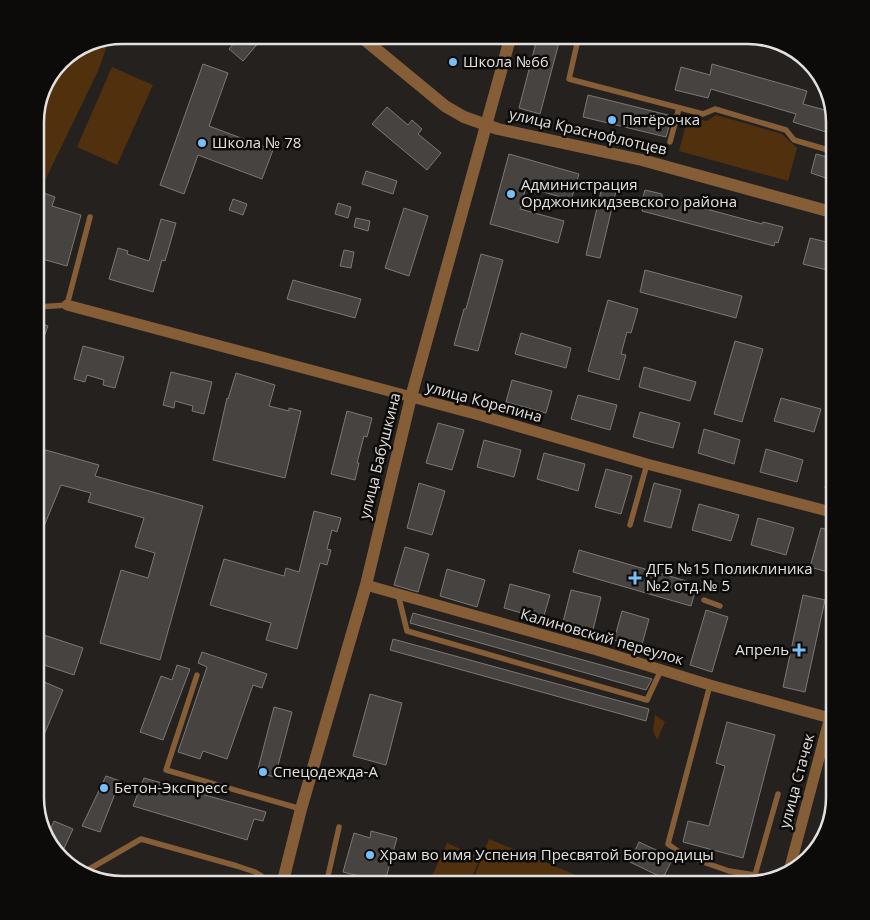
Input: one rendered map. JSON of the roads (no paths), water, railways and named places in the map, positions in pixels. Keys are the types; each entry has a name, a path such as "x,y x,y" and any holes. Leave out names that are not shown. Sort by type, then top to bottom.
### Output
{"street":[{"name":"улица Краснофлотцев","path":"370,44 445,106 464,117 487,125 642,160 826,211"},
{"name":"улица Бабушкина","path":"284,876 301,809 366,585 411,397 509,44"},
{"name":"улица Корепина","path":"66,304 548,434 647,464 826,511"},
{"name":"Калиновский переулок","path":"366,585 826,717"},
{"name":"улица Стачек","path":"791,863 826,733"}],"lane":[{"path":"577,44 568,79 703,114 715,109 786,130 794,140 826,149"},
{"path":"670,142 679,108"},
{"path":"44,306 66,304 90,217"},
{"path":"630,525 647,464"},
{"path":"398,594 407,631 647,700 661,670"},
{"path":"704,600 720,606"},
{"path":"197,675 166,770 301,809"},
{"path":"710,685 668,844 683,855 730,871 755,875 778,794"},
{"path":"328,876 339,828"},
{"path":"90,869 141,839 237,866 261,876"}],"place":[{"name":"Школа №66","path":"453,62"},
{"name":"Пятёрочка","path":"612,120"},
{"name":"Школа № 78","path":"202,143"},
{"name":"Администрация Орджоникидзевского района","path":"511,194"},
{"name":"ДГБ №15 Поликлиника №2 отд.№ 5","path":"635,578"},
{"name":"Апрель","path":"799,650"},
{"name":"Спецодежда-А","path":"263,772"},
{"name":"Бетон-Экспресс","path":"104,788"},
{"name":"Храм во имя Успения Пресвятой Богородицы","path":"370,855"}]}
